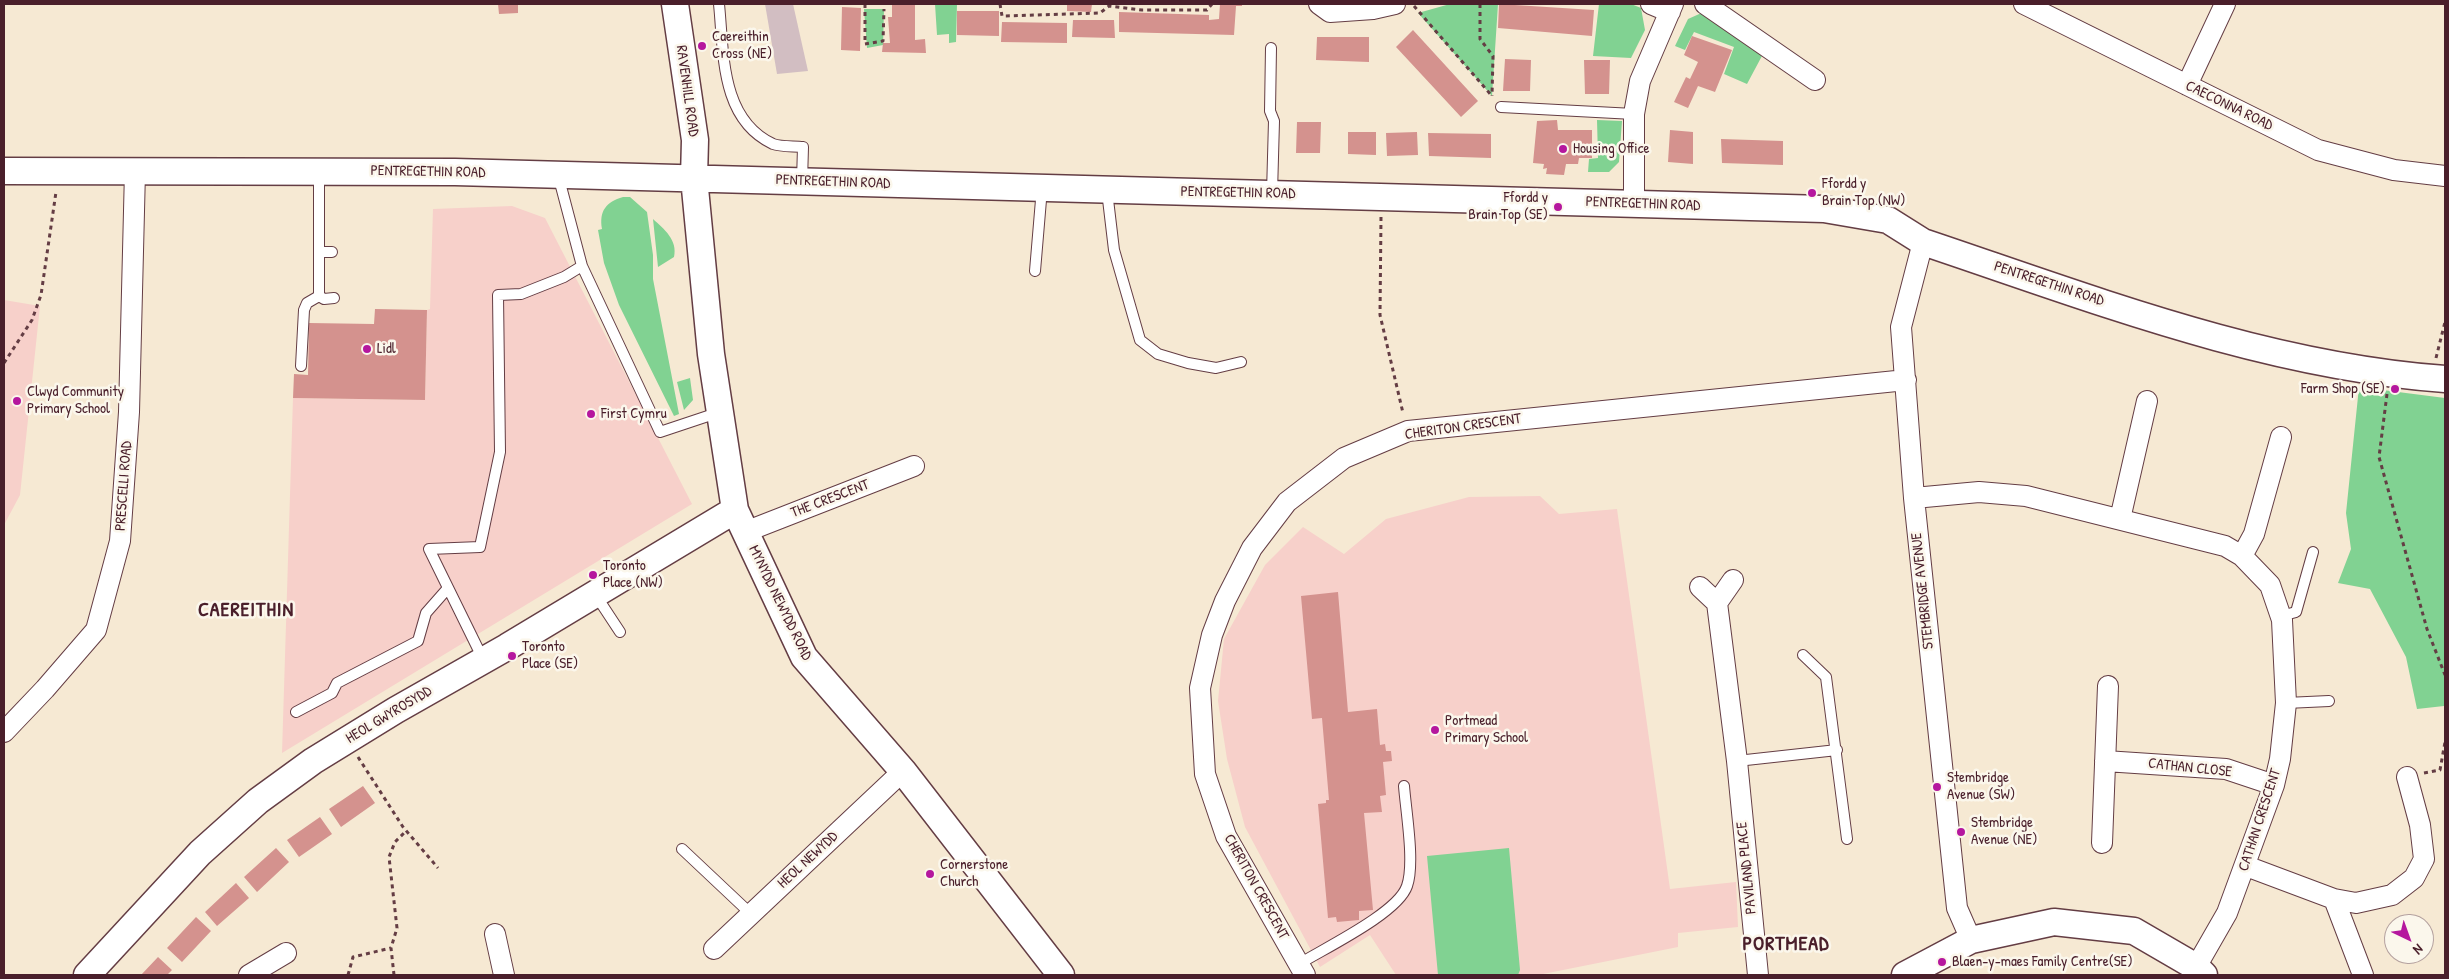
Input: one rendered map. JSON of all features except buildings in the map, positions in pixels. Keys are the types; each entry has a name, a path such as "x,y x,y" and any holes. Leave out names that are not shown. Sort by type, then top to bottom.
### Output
{"street":[{"name":"RAVENHILL ROAD","path":"676,4 695,140 694,178"},
{"path":"1319,4 1330,12 1373,9 1395,4"},
{"path":"1634,204 1634,114 1640,81 1671,8 1651,4"},
{"path":"1705,4 1815,80"},
{"name":"CAECONNA ROAD","path":"2024,4 2318,150 2394,170 2445,176"},
{"path":"2187,85 2225,4"},
{"name":"PENTREGETHIN ROAD","path":"4,171 558,174 1824,209 1888,220 1922,242 2231,343 2390,374 2438,379"},
{"name":"PRESCELLI ROAD","path":"4,732 45,689 96,630 120,541 129,412 135,171"},
{"name":"MYNYDD NEWYDD ROAD","path":"694,178 712,354 720,412 740,521 804,657 903,771 1061,975"},
{"name":"STEMBRIDGE AVENUE","path":"1922,242 1901,326 1914,498 1957,908 1971,940"},
{"name":"CHERITON CRESCENT","path":"1302,969 1226,836 1205,774 1200,688 1212,635 1225,601 1252,548 1287,502 1344,458 1408,431 1906,380"},
{"path":"2120,519 2147,401"},
{"path":"2242,556 2254,534 2281,437"},
{"name":"THE CRESCENT","path":"740,521 914,466"},
{"name":"CATHAN CRESCENT","path":"1914,498 1979,492 2026,496 2225,546 2242,556 2270,584 2280,616 2286,702 2280,759 2274,785 2246,866 2227,914 2200,971"},
{"name":"HEOL GWYROSYDD","path":"87,975 200,853 258,800 313,761 595,594 740,521"},
{"path":"1700,588 1717,603 1734,580"},
{"name":"PAVILAND PLACE","path":"1717,603 1736,761 1758,975"},
{"path":"2102,843 2108,686"},
{"name":"CATHAN CLOSE","path":"2105,761 2226,769 2274,785"},
{"name":"HEOL NEWYDD","path":"714,949 903,771"},
{"path":"2246,866 2334,899 2356,903 2392,895 2414,878 2424,859 2420,825 2407,777"},
{"path":"2334,899 2363,975"},
{"path":"1904,975 1971,940 2054,922 2134,931 2200,971"},
{"path":"496,934 504,975"},
{"path":"249,975 286,953"}],"lane":[{"path":"719,4 727,86 736,109 755,132 774,144 804,147 802,180"},
{"path":"1271,48 1270,110 1274,121 1272,194"},
{"path":"1501,107 1634,114"},
{"path":"318,172 319,296"},
{"path":"558,174 582,266 660,432 720,412"},
{"path":"1035,271 1042,187"},
{"path":"1107,190 1114,250 1140,340 1158,354 1188,363 1216,368 1241,362"},
{"path":"319,252 332,252"},
{"path":"483,660 429,549 480,547 500,452 498,295 521,294 564,277 582,266"},
{"path":"319,296 324,299 334,298"},
{"path":"301,366 304,310 307,303 319,296"},
{"path":"2280,616 2296,612 2313,552"},
{"path":"296,712 332,692 337,682 418,641 426,612 448,588"},
{"path":"595,594 620,632"},
{"path":"1803,655 1826,677 1837,750 1847,839"},
{"path":"2286,702 2329,701"},
{"path":"1736,761 1837,750"},
{"path":"1302,969 1382,916 1402,896 1409,877 1410,863 1404,786"},
{"path":"682,849 750,914"}],"path":[{"path":"864,4 865,44 883,41 884,9"},
{"path":"1000,4 1002,16 1100,13 1108,5 1207,10 1212,4"},
{"path":"1412,4 1492,96"},
{"path":"1480,4 1480,39 1493,56 1492,96 1494,104 1501,107"},
{"path":"4,363 32,320 41,295 59,171"},
{"path":"1381,197 1380,315 1408,431"},
{"path":"2438,379 2445,322"},
{"path":"2390,374 2379,457 2427,629 2445,676"},
{"path":"347,740 406,831 438,868"},
{"path":"2407,777 2440,770 2445,742"},
{"path":"394,975 391,948 397,928 389,857 395,842 406,831"},
{"path":"348,975 354,957 391,948"}],"shaded area":[{"path":"765,4 793,4 808,71 777,74"},
{"path":"512,206 545,218 692,504 282,753 293,398 425,400 427,310 430,309 433,209"},
{"name":"Clwyd Community Primary School","path":"4,300 40,306 20,495 4,525"},
{"name":"Portmead Primary School","path":"1540,496 1559,514 1617,509 1670,889 1736,882 1738,927 1678,933 1678,947 1538,975 1396,975 1370,935 1320,967 1245,827 1227,759 1218,701 1224,639 1265,565 1303,527 1344,554 1386,519 1469,497"}],"green space":[{"path":"935,4 957,4 956,42 949,43 949,34 937,35"},
{"path":"1450,4 1498,4 1492,96 1418,13"},
{"path":"1599,4 1631,4 1641,8 1645,30 1631,58 1593,56"},
{"path":"864,9 884,9 883,45 867,48"},
{"path":"1706,11 1763,54 1747,84 1724,74 1734,47 1694,32 1685,50 1675,46 1688,19"},
{"path":"1597,120 1622,121 1619,162 1609,172 1588,172 1589,159 1598,158"},
{"path":"623,197 630,197 647,212 653,255 653,279 679,414 674,416 619,305 604,263 598,230 602,229 603,212 612,202"},
{"path":"653,219 669,235 675,251 674,257 658,267"},
{"path":"690,378 693,400 684,410 677,382"},
{"path":"2359,387 2445,398 2445,716 2444,706 2417,709 2406,657 2370,589 2338,583 2351,549 2346,513"},
{"path":"1509,848 1520,970 1518,975 1438,975 1427,856"}],"place":[{"name":"Caereithin Cross (NE)","path":"702,46"},
{"name":"Housing Office","path":"1563,149"},
{"name":"Ffordd y Brain Top (NW)","path":"1812,193"},
{"name":"Ffordd y Brain Top (SE)","path":"1558,207"},
{"name":"Lidl","path":"367,349"},
{"name":"Farm Shop (SE)","path":"2395,389"},
{"name":"Clwyd Community Primary School","path":"17,401"},
{"name":"First Cymru","path":"591,414"},
{"name":"Toronto Place (NW)","path":"593,575"},
{"name":"Toronto Place (SE)","path":"512,656"},
{"name":"Portmead Primary School","path":"1435,730"},
{"name":"Stembridge Avenue (SW)","path":"1937,787"},
{"name":"Stembridge Avenue (NE)","path":"1961,832"},
{"name":"Cornerstone Church","path":"930,874"},
{"name":"Blaen-y-maes Family Centre(SE)","path":"1942,962"}],"district":[{"name":"CAEREITHIN","path":"246,611"},
{"name":"PORTMEAD","path":"1786,945"}]}
